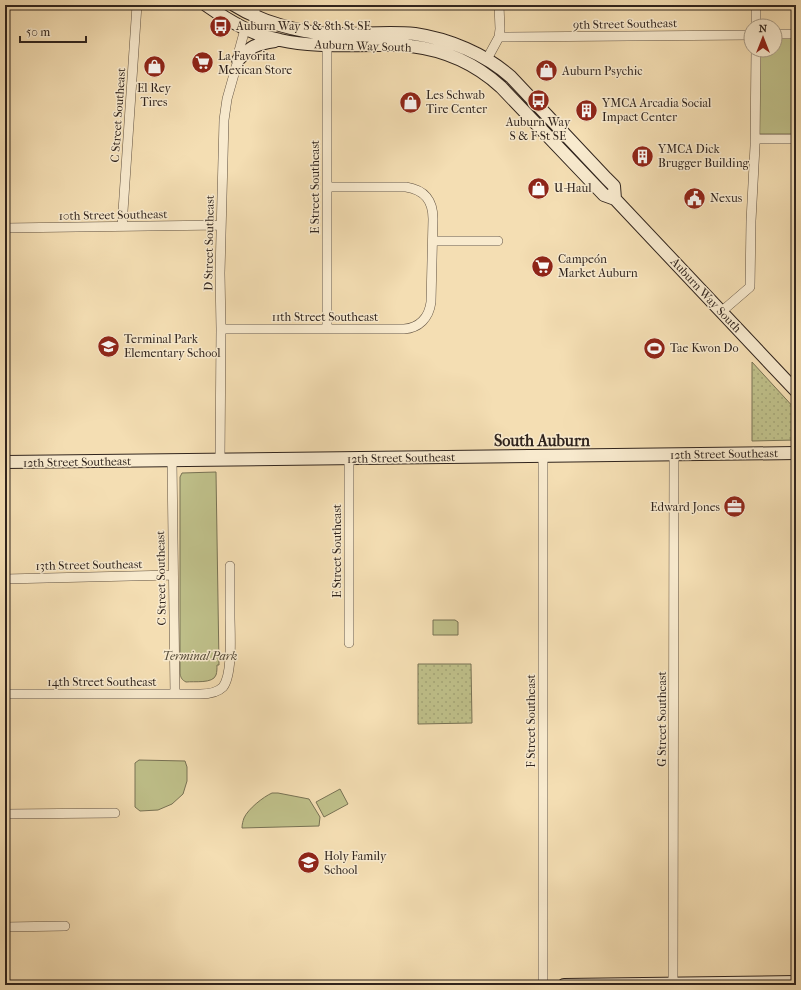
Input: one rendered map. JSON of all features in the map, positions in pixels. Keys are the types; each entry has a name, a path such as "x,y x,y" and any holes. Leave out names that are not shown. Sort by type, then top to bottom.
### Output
{"main road":[{"name":"Auburn Way South","path":"206,5 245,29 262,36 278,40 327,45 410,46 433,50 451,56 481,70 495,81 517,103 604,195 615,199 796,391"},
{"path":"219,5 230,13 237,15 255,10 264,27 299,37 308,44"},
{"name":"Auburn Way South","path":"234,5 255,10 270,22 299,30 330,34 408,34 424,36 453,44 487,60 511,77 614,186 615,199"},
{"path":"238,60 252,46 278,40"},
{"path":"481,70 487,60"},
{"name":"12th Street Southeast","path":"5,462 796,453"},
{"path":"564,985 755,984 796,982"}],"street":[{"name":"C Street Southeast","path":"122,226 137,5"},
{"path":"487,60 499,37 499,5"},
{"path":"756,5 756,18"},
{"name":"D Street Southeast","path":"220,460 220,274 225,109 226,98 238,60 245,29"},
{"name":"9th Street Southeast","path":"499,37 743,34"},
{"path":"783,34 796,34"},
{"name":"E Street Southeast","path":"327,45 327,329"},
{"path":"721,312 750,287 750,221 755,139 756,58"},
{"path":"755,139 796,139"},
{"path":"327,187 406,187 418,190 424,194 430,202 433,211 433,241 498,241"},
{"name":"10th Street Southeast","path":"5,228 221,225"},
{"name":"11th Street Southeast","path":"221,329 406,329 417,326 425,319 431,304 433,241"},
{"name":"G Street Southeast","path":"673,984 674,455"},
{"name":"F Street Southeast","path":"543,456 543,985"},
{"name":"E Street Southeast","path":"348,643 349,459"},
{"name":"C Street Southeast","path":"172,461 175,694"},
{"name":"14th Street Southeast","path":"5,694 200,694 219,690 223,687 227,677 230,650 230,566"},
{"name":"13th Street Southeast","path":"5,579 173,575"},
{"path":"5,814 115,812"},
{"path":"5,927 65,926"}],"green space":[{"path":"783,34 796,34 796,134 755,134 756,58 783,58"},
{"path":"752,362 796,410 796,440 752,441"},
{"name":"Terminal Park","path":"216,472 219,665 217,665 216,675 211,680 203,682 186,682 182,679 180,674 180,477 182,473"},
{"path":"433,620 455,620 458,622 458,635 433,635"},
{"path":"418,664 471,664 472,723 418,724"},
{"path":"139,760 185,761 187,767 187,781 183,794 172,804 158,810 140,811 135,807 135,763"},
{"path":"340,789 348,804 324,817 316,802"},
{"path":"272,793 309,799 320,817 319,826 242,828 244,818 252,807"}],"place":[{"name":"Auburn Way S & 8th St SE","path":"220,26"},
{"name":"La Favorita Mexican Store","path":"203,63"},
{"name":"El Rey Tires","path":"154,67"},
{"name":"Auburn Psychic","path":"546,71"},
{"name":"Auburn Way S & F St SE","path":"538,101"},
{"name":"Les Schwab Tire Center","path":"410,102"},
{"name":"YMCA Arcadia Social Impact Center","path":"587,110"},
{"name":"YMCA Dick Brugger Building","path":"642,156"},
{"name":"U-Haul","path":"538,188"},
{"name":"Nexus","path":"694,198"},
{"name":"Campeón Market Auburn","path":"542,266"},
{"name":"Terminal Park Elementary School","path":"109,346"},
{"name":"Tae Kwon Do","path":"654,348"},
{"name":"Edward Jones","path":"735,507"},
{"name":"Holy Family School","path":"309,863"}],"district":[{"name":"South Auburn","path":"542,440"}]}
